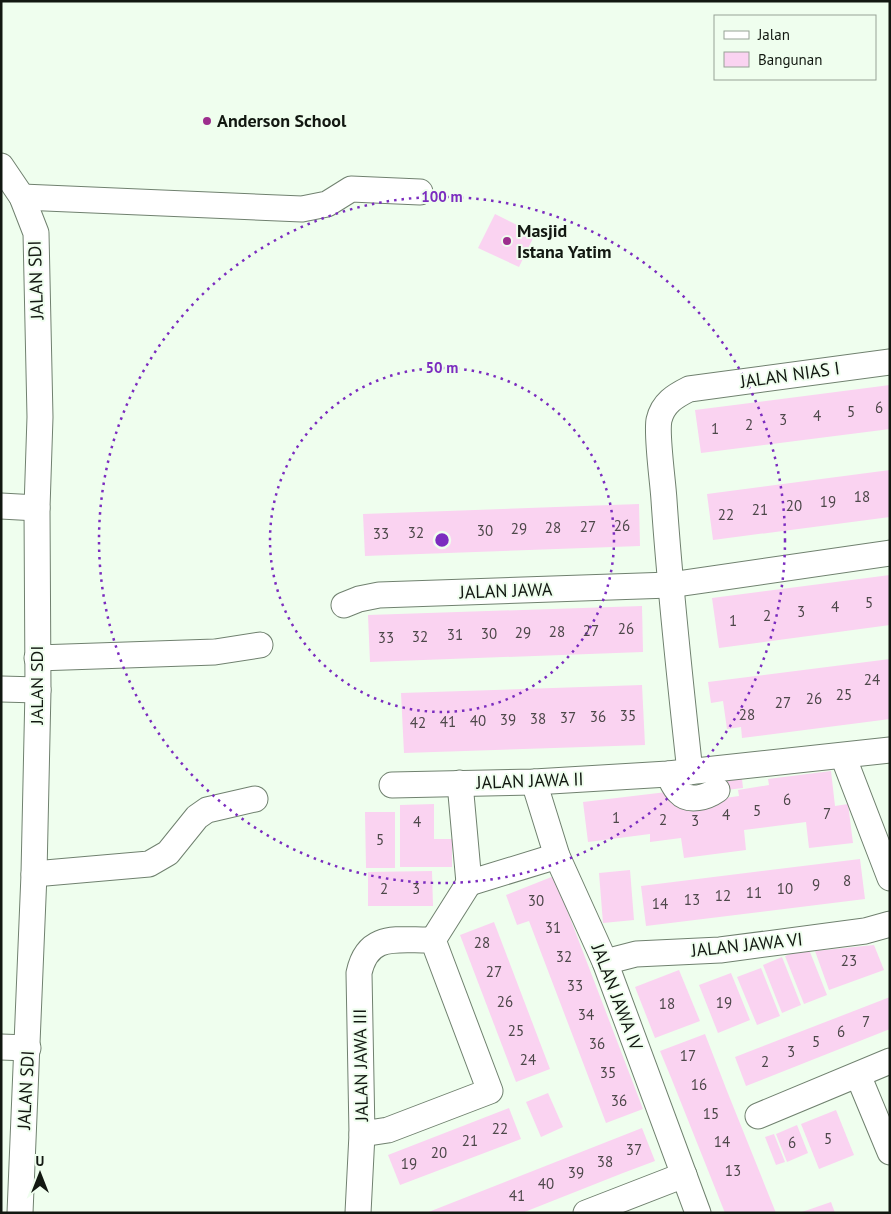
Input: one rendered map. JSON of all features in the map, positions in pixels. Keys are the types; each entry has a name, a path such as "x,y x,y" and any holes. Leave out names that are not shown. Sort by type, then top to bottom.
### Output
{"street":[{"name":"JALAN SDI","path":"2,172 22,197 36,233 40,417 37,508 38,690 34,874 20,1213"},
{"path":"22,197 302,209 327,204 351,189 420,192"},
{"name":"JALAN NIAS I","path":"670,585 659,421 665,406 674,397 689,389 890,362"},
{"path":"1,506 37,508"},
{"name":"JALAN JAWA","path":"344,605 359,599 379,595 670,585 890,553"},
{"path":"670,585 679,793 690,798 707,797 717,790"},
{"path":"37,658 214,652 260,645"},
{"path":"1,689 38,690"},
{"name":"JALAN JAWA II","path":"392,785 534,782 679,773 890,750"},
{"path":"842,756 885,852 890,878"},
{"name":"JALAN JAWA IV","path":"534,782 557,856 605,962 698,1213"},
{"path":"433,940 470,882 460,783"},
{"path":"34,874 149,864 168,852 197,817 207,810 255,799"},
{"path":"470,882 557,856"},
{"name":"JALAN JAWA VI","path":"605,962 636,954 720,950 865,931 890,924"},
{"name":"JALAN JAWA III","path":"433,940 490,1091 388,1130 362,1134 358,973 361,962 371,945 383,941 433,940"},
{"path":"1,1047 28,1048"},
{"path":"758,1116 890,1062"},
{"path":"858,1075 890,1152"},
{"path":"358,1213 362,1134"},
{"path":"586,1213 684,1175"}],"building":[{"name":"Masjid Istana Yatim","path":"495,214 535,234 519,267 478,248"},
{"path":"890,385 890,429 701,453 695,410"},
{"path":"890,470 890,517 713,540 707,494"},
{"path":"639,504 640,546 365,556 363,514"},
{"path":"890,575 890,625 719,648 712,598"},
{"path":"642,606 643,652 370,662 368,615"},
{"path":"890,659 890,719 742,738 741,727 727,729 723,701 711,703 708,682"},
{"path":"642,685 645,745 404,753 401,693"},
{"path":"741,770 743,788 726,790 724,772"},
{"path":"831,771 835,806 848,804 853,843 809,848 806,822 744,830 746,850 684,858 681,838 650,842 650,834 588,842 583,802 675,791 677,805 739,796 738,790 769,785 768,779"},
{"path":"434,804 434,839 452,839 452,867 400,867 400,805"},
{"path":"365,812 395,812 395,868 366,868"},
{"path":"860,859 865,899 646,926 641,886"},
{"path":"630,870 634,920 603,923 599,873"},
{"path":"432,871 433,906 368,906 368,872"},
{"path":"554,876 643,1109 606,1123 529,921 517,925 506,895"},
{"path":"494,922 550,1069 516,1082 460,935"},
{"path":"874,945 884,970 829,990 815,951"},
{"path":"808,947 827,995 804,1004 785,956"},
{"path":"782,957 801,1005 782,1013 763,965"},
{"path":"761,968 780,1016 757,1025 737,977"},
{"path":"679,970 700,1021 655,1038 635,987"},
{"path":"731,973 750,1020 718,1033 699,985"},
{"path":"890,997 890,1029 746,1086 735,1057"},
{"path":"705,1034 776,1213 725,1213 660,1051"},
{"path":"548,1093 563,1127 541,1137 526,1102"},
{"path":"509,1108 521,1139 400,1185 388,1155"},
{"path":"836,1110 854,1155 819,1169 801,1124"},
{"path":"797,1125 808,1153 787,1162 776,1134"},
{"path":"642,1128 655,1161 522,1213 426,1213"},
{"path":"774,1134 785,1162 776,1165 765,1137"},
{"path":"831,1202 835,1213 802,1213 802,1212"}],"place":[{"name":"Anderson School","path":"207,121"},
{"name":"Masjid Istana Yatim","path":"507,241"}]}
